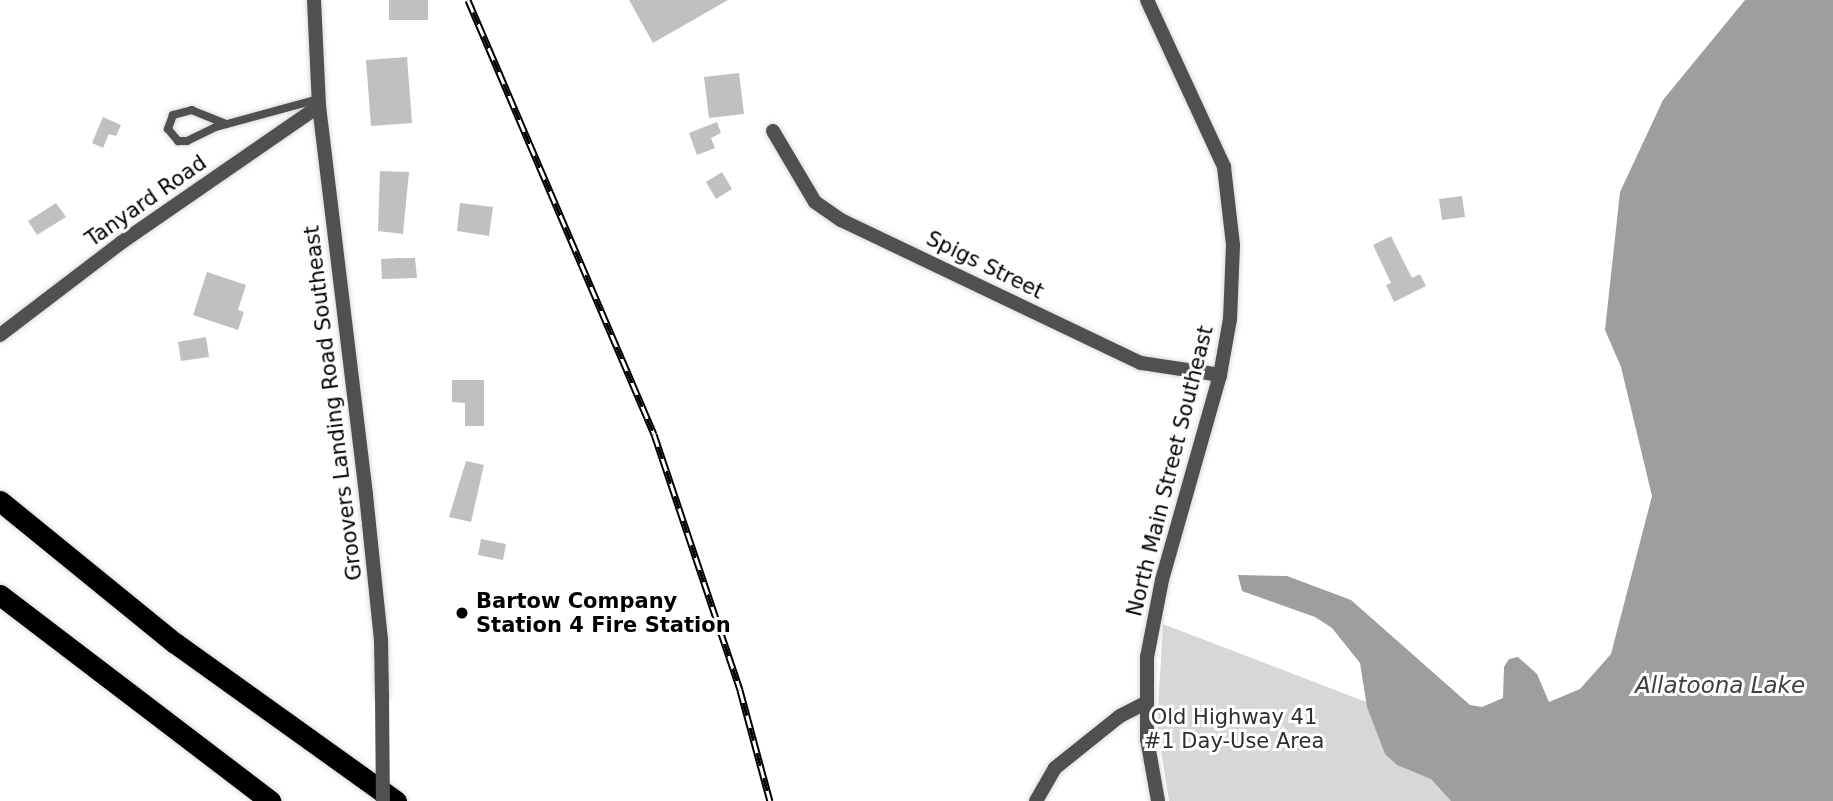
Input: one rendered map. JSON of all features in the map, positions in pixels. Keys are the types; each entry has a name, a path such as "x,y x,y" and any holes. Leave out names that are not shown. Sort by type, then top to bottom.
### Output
{"highway":[{"path":"0,501 174,643 396,801"},
{"path":"0,595 270,801"}],"street":[{"name":"Groovers Landing Road Southeast","path":"314,0 319,102 380,625 383,801"},
{"name":"North Main Street Southeast","path":"1147,0 1195,100 1229,189 1233,282 1220,375 1162,580 1147,657 1146,703 1158,801"},
{"name":"Tanyard Road","path":"0,335 122,242 319,102"},
{"name":"Spigs Street","path":"773,131 815,202 841,219 1141,363 1220,375"},
{"path":"1036,801 1055,768 1120,716 1146,703"}],"lane":[{"path":"226,124 192,110 173,115 168,129 178,141 187,141 226,124 319,102"}],"green space":[{"name":"Old Highway 41 #1 Day-Use Area","path":"1163,624 1439,730 1648,801 1169,801 1157,725"}],"water":[{"name":"Allatoona Lake","path":"1745,0 1833,0 1833,801 1451,801 1431,779 1397,765 1385,754 1367,707 1360,663 1332,628 1315,617 1242,591 1238,575 1287,576 1351,600 1470,705 1482,707 1503,698 1504,667 1509,659 1518,657 1537,674 1549,702 1580,689 1611,654 1652,496 1621,367 1605,330 1620,192 1663,100"}],"building":[{"path":"389,0 428,0 428,20 389,20"},
{"path":"629,0 728,0 653,43"},
{"path":"407,57 412,123 371,126 366,60"},
{"path":"739,73 744,114 709,118 704,77"},
{"path":"103,117 121,125 116,136 109,134 103,148 92,143"},
{"path":"717,122 721,133 711,138 715,148 697,155 689,133"},
{"path":"380,171 409,172 403,234 378,231"},
{"path":"722,172 732,189 716,199 706,182"},
{"path":"1462,196 1465,217 1442,220 1439,199"},
{"path":"56,203 66,217 37,235 28,221"},
{"path":"460,203 493,207 489,236 457,231"},
{"path":"1391,236 1412,278 1420,274 1426,286 1394,302 1386,285 1391,283 1373,245"},
{"path":"415,258 417,278 382,279 381,259"},
{"path":"207,272 246,285 238,310 244,312 238,330 193,315"},
{"path":"206,337 209,357 181,361 178,342"},
{"path":"452,380 484,380 484,426 465,426 465,403 452,402"},
{"path":"466,461 484,465 471,522 449,517"},
{"path":"481,539 506,544 503,560 478,555"}],"railway":[{"path":"468,0 654,434 740,690 770,801"}],"place":[{"name":"Bartow Company Station 4 Fire Station","path":"462,613"}]}
